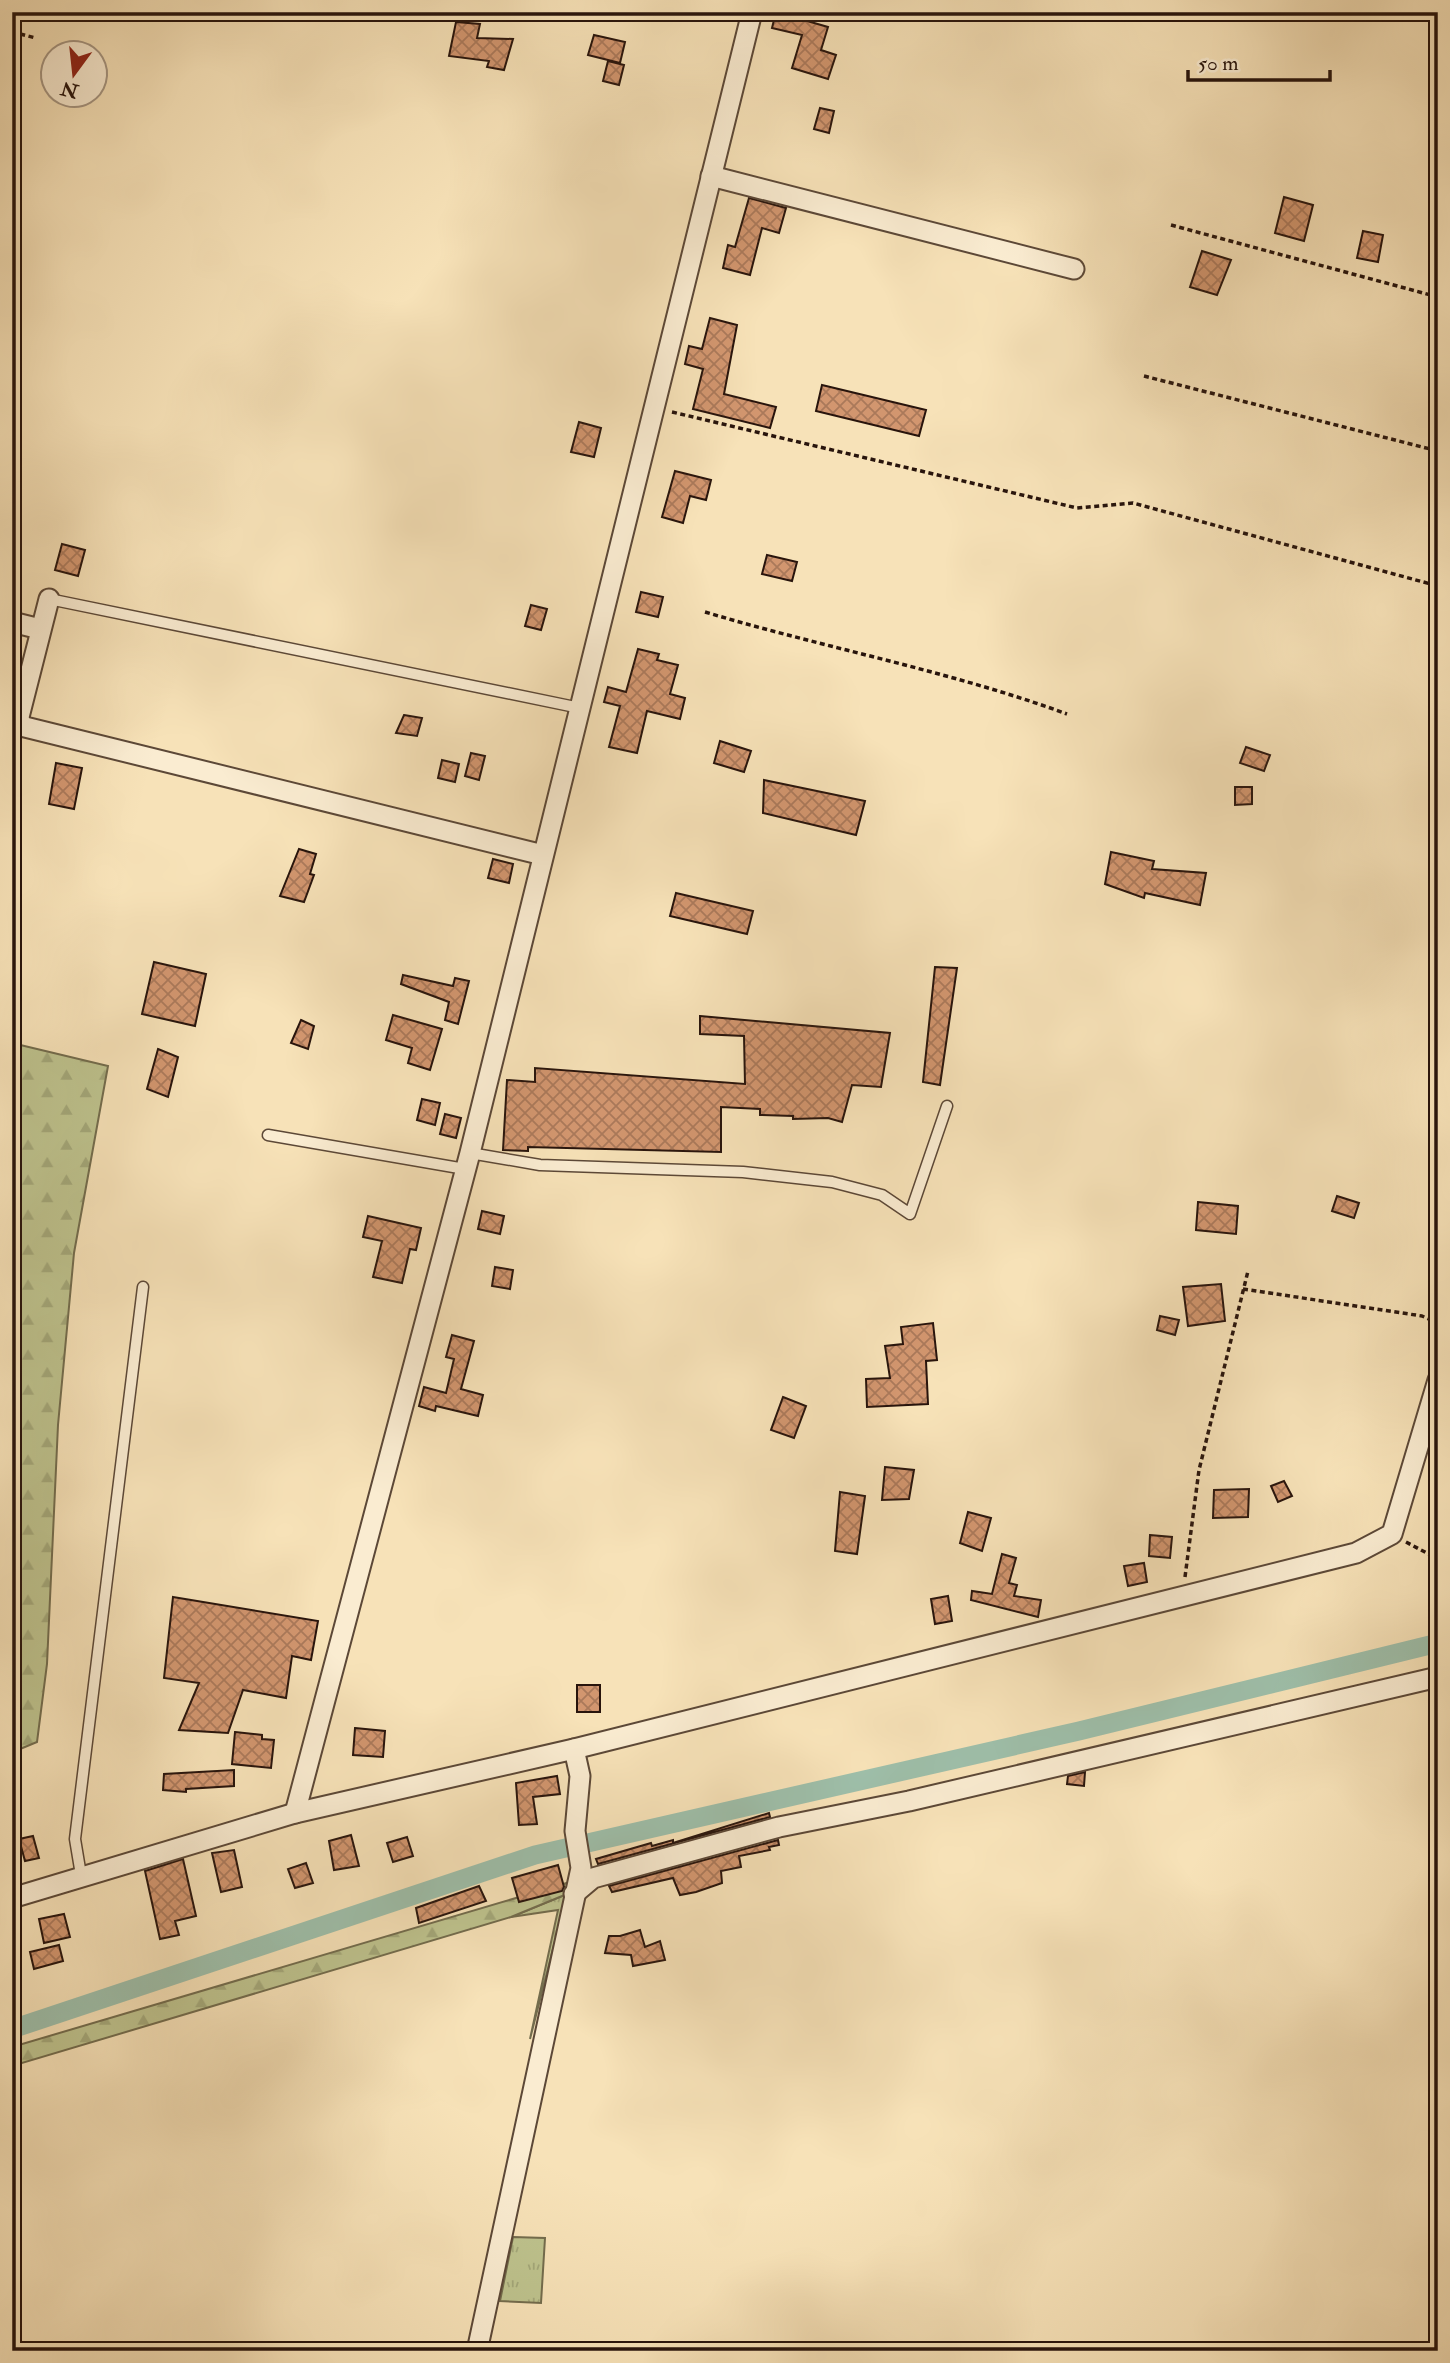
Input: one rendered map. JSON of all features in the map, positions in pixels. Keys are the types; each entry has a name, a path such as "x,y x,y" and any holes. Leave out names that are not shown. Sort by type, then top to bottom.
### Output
{"street":[{"path":"295,1813 467,1161 752,12"},
{"path":"712,176 1074,269"},
{"path":"49,599 19,685 21,726 544,855"},
{"path":"12,622 40,629"},
{"path":"12,1898 295,1813 574,1749 1356,1553 1392,1534 1438,1380"},
{"path":"574,1894 593,1878 779,1828 909,1801 1438,1677"},
{"path":"477,2351 581,1868 575,1831 580,1776 574,1749"}],"lane":[{"path":"49,599 580,708"},
{"path":"268,1135 467,1161 743,1172 832,1182 882,1195 910,1214 947,1106"},
{"path":"82,1875 75,1839 143,1287"}],"path":[{"path":"12,32 36,38"},
{"path":"1171,225 1438,297"},
{"path":"1144,376 1438,451"},
{"path":"654,408 1077,508 1133,503 1438,586"},
{"path":"705,612 840,651 1009,692 1067,713"},
{"path":"1182,1596 1199,1469 1248,1271"},
{"path":"1243,1289 1422,1316 1438,1323"},
{"path":"1392,1534 1438,1559"}],"green space":[{"path":"12,1043 108,1066 74,1253 58,1425 47,1664 37,1742 13,1752"},
{"path":"570,1882 567,1894 511,1917 12,2066 12,2047"},
{"path":"567,1894 530,2039 558,1910 511,1917"},
{"path":"513,2237 545,2238 541,2303 500,2301"}],"building":[{"path":"776,12 828,27 821,50 836,55 828,79 792,68 802,35 772,28"},
{"path":"456,22 480,24 477,38 513,39 504,70 487,67 489,61 449,56"},
{"path":"594,35 625,42 620,63 588,55"},
{"path":"608,61 624,65 619,85 603,81"},
{"path":"820,108 834,111 829,133 814,129"},
{"path":"1284,197 1313,205 1304,241 1275,233"},
{"path":"749,198 786,208 779,233 762,228 750,275 723,268 728,245 735,247"},
{"path":"1363,231 1383,235 1378,262 1357,258"},
{"path":"1202,251 1231,260 1217,295 1190,287"},
{"path":"710,318 737,325 724,394 776,407 770,428 693,409 703,369 685,364 689,346 702,349"},
{"path":"822,385 926,410 919,436 816,411"},
{"path":"579,422 601,428 594,457 571,452"},
{"path":"675,471 711,480 706,500 690,496 683,523 662,517"},
{"path":"62,544 85,550 78,576 55,570"},
{"path":"767,555 797,562 792,581 762,574"},
{"path":"641,592 663,597 658,617 636,612"},
{"path":"531,605 547,609 541,630 525,626"},
{"path":"638,649 659,654 657,660 678,665 670,694 685,698 680,719 647,711 637,753 609,747 620,706 604,702 608,687 626,692"},
{"path":"404,715 422,718 417,736 396,733"},
{"path":"720,741 751,751 744,772 714,763"},
{"path":"1246,747 1270,755 1264,771 1240,763"},
{"path":"471,753 485,756 479,780 465,776"},
{"path":"442,760 459,764 455,782 438,778"},
{"path":"56,763 82,768 74,809 49,804"},
{"path":"764,780 865,801 856,835 763,813"},
{"path":"1235,787 1252,787 1252,804 1235,805"},
{"path":"299,849 316,854 310,874 314,875 304,902 280,896"},
{"path":"1111,852 1154,861 1152,869 1206,873 1200,905 1145,893 1144,898 1105,884"},
{"path":"493,859 513,864 509,883 488,878"},
{"path":"676,893 753,911 747,934 670,916"},
{"path":"154,962 206,974 195,1026 142,1014"},
{"path":"935,967 957,968 940,1085 923,1082"},
{"path":"403,975 453,986 455,978 469,981 458,1024 445,1020 449,1002 401,984"},
{"path":"393,1015 442,1029 430,1070 408,1063 412,1048 386,1040"},
{"path":"700,1016 890,1033 881,1087 852,1085 842,1122 828,1118 793,1119 793,1116 760,1115 760,1109 721,1107 721,1152 528,1147 528,1151 503,1150 507,1080 535,1082 535,1068 745,1084 744,1036 700,1034"},
{"path":"301,1020 314,1026 308,1049 291,1043"},
{"path":"158,1049 178,1057 168,1097 147,1089"},
{"path":"422,1099 440,1103 435,1125 417,1120"},
{"path":"445,1114 461,1118 456,1138 440,1134"},
{"path":"1337,1196 1359,1203 1354,1218 1332,1211"},
{"path":"1198,1202 1238,1206 1236,1234 1196,1230"},
{"path":"482,1211 504,1216 500,1234 478,1229"},
{"path":"368,1216 421,1228 416,1250 410,1249 402,1283 373,1277 382,1241 363,1237"},
{"path":"495,1267 513,1270 510,1289 492,1286"},
{"path":"1221,1284 1225,1321 1188,1326 1183,1287"},
{"path":"1160,1316 1179,1320 1175,1335 1157,1330"},
{"path":"933,1323 937,1360 926,1361 928,1404 867,1407 866,1379 890,1378 885,1346 903,1344 901,1327"},
{"path":"452,1335 474,1341 461,1389 483,1395 478,1416 436,1406 435,1411 419,1406 424,1387 446,1393 454,1359 446,1357"},
{"path":"783,1397 806,1406 794,1438 771,1430"},
{"path":"885,1467 914,1470 909,1499 882,1500"},
{"path":"1284,1481 1292,1496 1278,1502 1271,1486"},
{"path":"1249,1489 1248,1517 1213,1518 1214,1490"},
{"path":"840,1492 865,1496 857,1554 835,1551"},
{"path":"968,1512 991,1518 982,1551 960,1543"},
{"path":"1150,1535 1172,1537 1170,1558 1149,1556"},
{"path":"1002,1554 1016,1558 1009,1583 1017,1585 1014,1596 1041,1600 1038,1617 971,1600 972,1591 992,1594"},
{"path":"1144,1563 1147,1582 1128,1586 1124,1566"},
{"path":"948,1596 952,1621 935,1624 931,1599"},
{"path":"173,1597 318,1621 311,1660 292,1656 286,1698 243,1690 228,1733 179,1730 199,1683 164,1678"},
{"path":"577,1685 600,1685 600,1712 577,1712"},
{"path":"355,1728 385,1731 383,1757 353,1755"},
{"path":"235,1732 262,1735 262,1739 274,1740 271,1768 232,1764"},
{"path":"234,1770 234,1786 186,1789 186,1792 163,1790 164,1774"},
{"path":"1085,1772 1084,1786 1067,1784 1068,1776"},
{"path":"557,1776 560,1794 533,1797 537,1824 519,1825 516,1783"},
{"path":"769,1813 770,1817 598,1864 596,1859 651,1843 652,1846 673,1840 673,1843"},
{"path":"351,1835 359,1866 334,1870 329,1841"},
{"path":"33,1836 39,1858 25,1861 19,1839"},
{"path":"407,1837 413,1856 393,1862 387,1843"},
{"path":"778,1840 779,1845 769,1847 770,1850 739,1856 741,1867 721,1871 722,1883 696,1892 680,1895 673,1878 612,1892 609,1886"},
{"path":"234,1850 242,1887 221,1892 212,1853"},
{"path":"183,1859 196,1916 175,1921 179,1935 160,1939 145,1871"},
{"path":"306,1863 313,1883 295,1888 288,1869"},
{"path":"558,1865 564,1887 562,1891 519,1902 512,1878"},
{"path":"479,1886 486,1901 419,1923 416,1908"},
{"path":"64,1914 70,1937 44,1943 39,1919"},
{"path":"640,1930 645,1947 660,1941 665,1960 633,1966 631,1955 605,1953 609,1936"},
{"path":"59,1945 63,1961 34,1969 30,1952"}],"waterway":[{"path":"12,2029 535,1855 1079,1731 1438,1643"}]}
